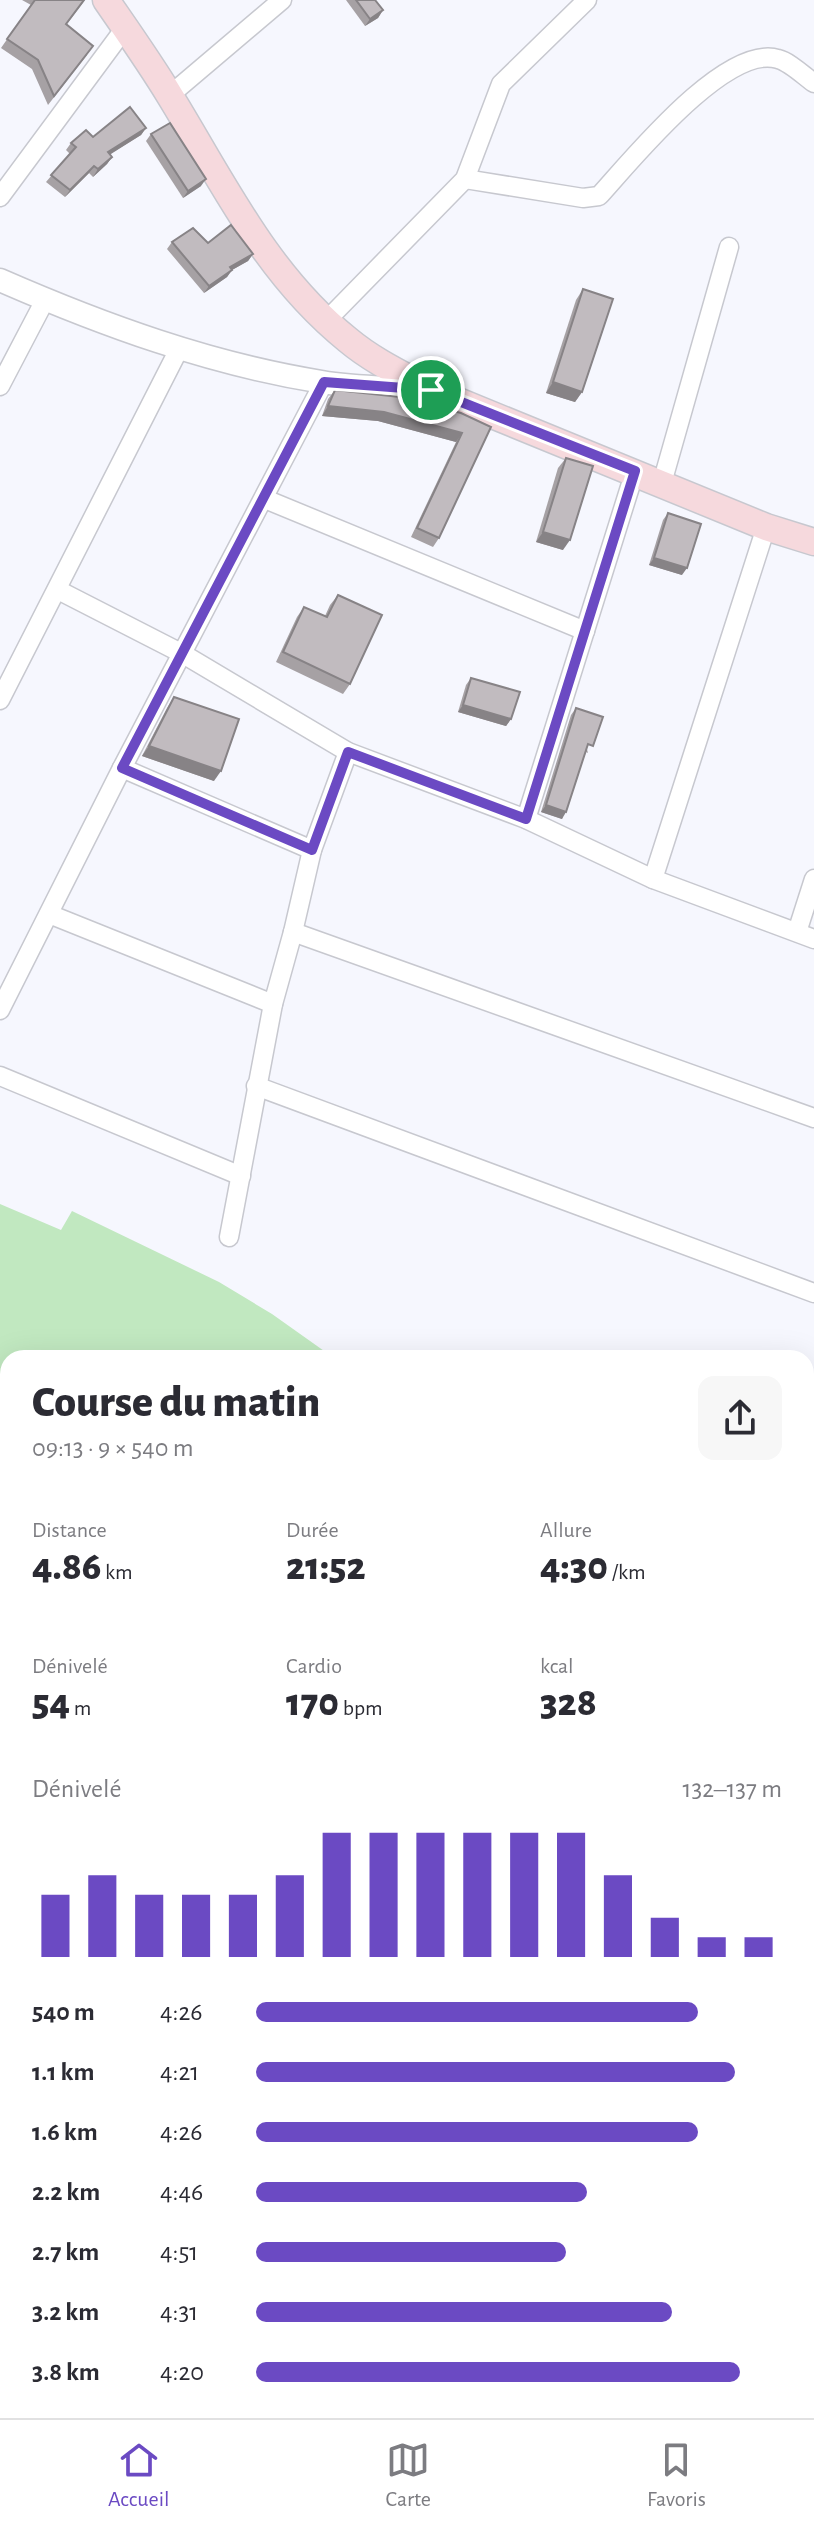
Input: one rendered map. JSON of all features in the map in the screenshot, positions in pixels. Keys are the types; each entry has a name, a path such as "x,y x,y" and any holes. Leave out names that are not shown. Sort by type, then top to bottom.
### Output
{"main road":[{"path":"106,0 170,95 241,217 305,300 350,342 379,362 431,390 766,527 814,542"}],"street":[{"path":"170,95 282,0"},
{"path":"326,321 465,179 501,84 587,0"},
{"path":"0,197 125,28"},
{"path":"465,179 583,198 599,196 687,101 746,60 778,58 814,83"},
{"path":"662,483 729,247"},
{"path":"0,280 45,300 179,349 324,382 431,390"},
{"path":"0,386 45,300"},
{"path":"0,700 179,349"},
{"path":"0,1010 122,768 324,382"},
{"path":"526,819 635,471"},
{"path":"265,499 585,631"},
{"path":"653,879 766,527"},
{"path":"58,590 183,654 348,752 526,819 653,879 805,935 814,879"},
{"path":"229,1237 273,1004 312,850 348,752"},
{"path":"122,768 312,850"},
{"path":"49,914 273,1004"},
{"path":"293,932 814,1118"},
{"path":"0,1076 241,1176"},
{"path":"256,1086 814,1293"}],"green space":[{"path":"0,1204 61,1230 72,1211 219,1282 323,1350 0,1350"}],"building":[{"path":"35,0 84,0 66,24 93,46 54,96 38,60 7,39"},
{"path":"356,0 375,0 383,10 370,19"},
{"path":"130,107 146,128 108,152 112,157 98,169 94,166 70,190 51,175 76,147 71,143 86,130 93,137"},
{"path":"170,123 206,179 188,191 151,134"},
{"path":"231,225 253,254 230,267 232,270 209,286 172,242 193,228 208,243"},
{"path":"583,289 613,299 582,392 553,382"},
{"path":"335,390 400,397 461,413 491,427 439,538 417,528 462,433 384,412 328,406"},
{"path":"566,458 593,466 570,540 543,532"},
{"path":"668,513 701,524 687,568 654,558"},
{"path":"338,595 382,615 350,684 283,652 304,607 327,617"},
{"path":"471,678 520,692 511,719 463,705"},
{"path":"174,697 239,719 221,771 149,746"},
{"path":"576,708 603,717 593,746 588,744 566,812 546,805"}],"route":[{"path":"324,382 431,390 635,471 526,819 348,752 312,850 122,768 324,382"}]}
